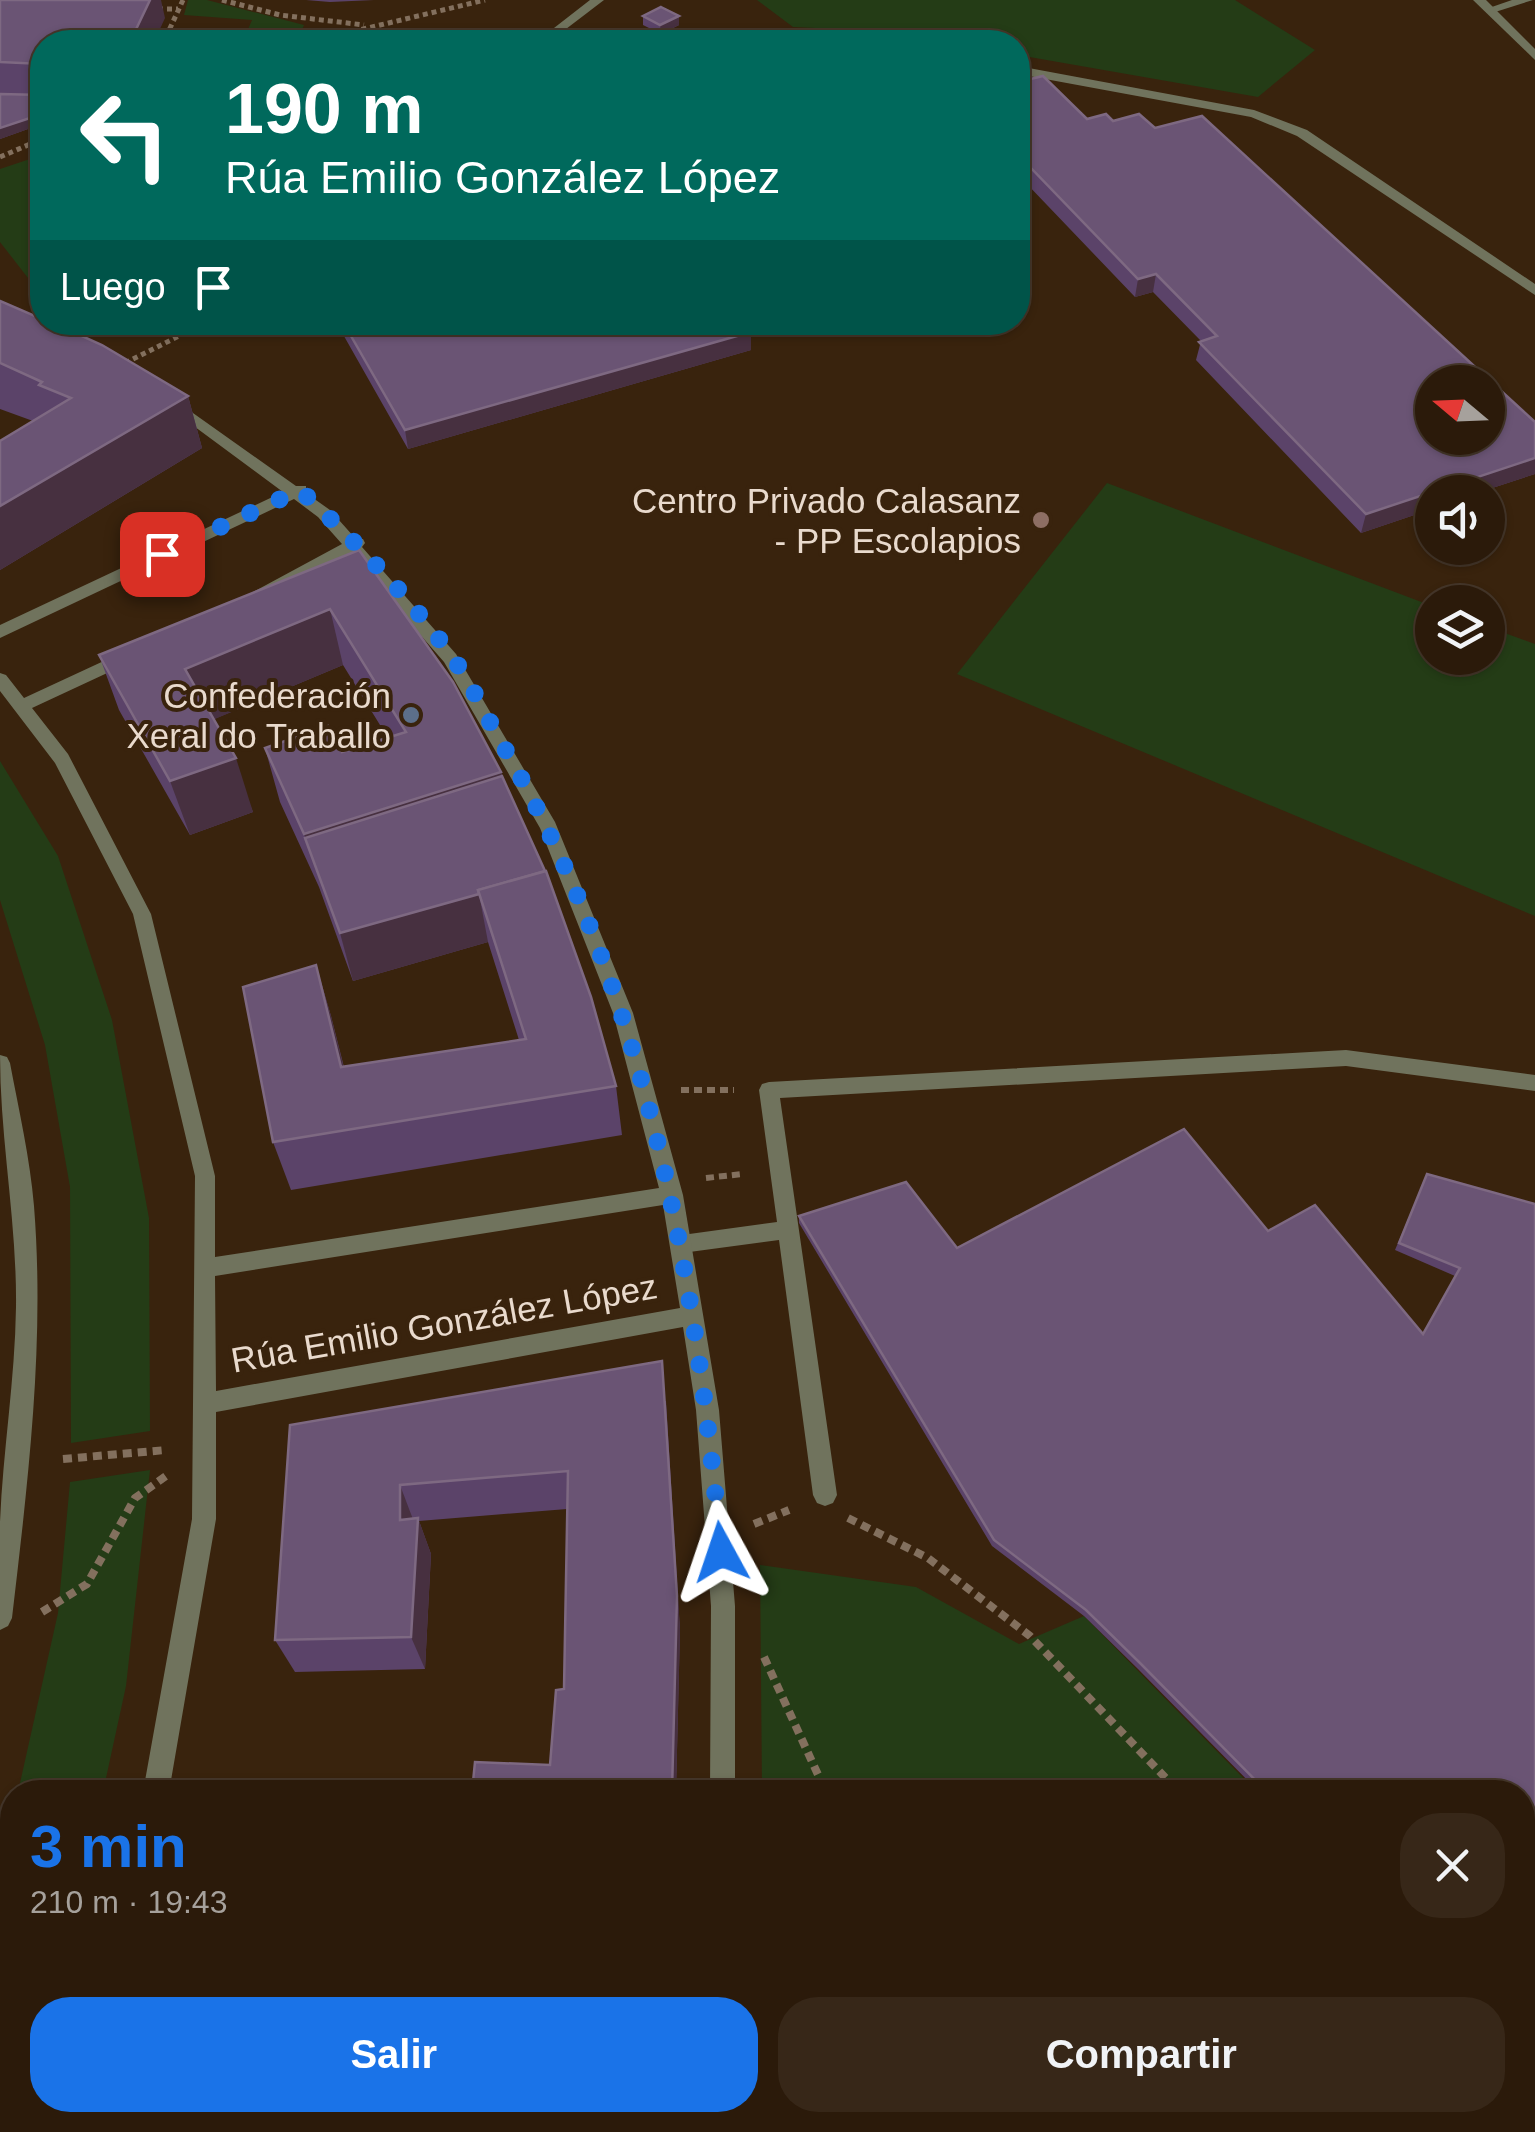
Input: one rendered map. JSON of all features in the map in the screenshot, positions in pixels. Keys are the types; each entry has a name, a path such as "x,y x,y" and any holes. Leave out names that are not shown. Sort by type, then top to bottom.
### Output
{"street":[{"path":"558,30 598,0"},
{"path":"1479,0 1535,56"},
{"path":"1492,9 1527,0"},
{"path":"1030,72 1254,114 1302,133 1535,291"},
{"path":"1030,80 1048,75"},
{"path":"144,387 220,429 300,490 357,543 449,652 518,770 582,897 645,1091 671,1188 694,1315 724,1576 723,1780"},
{"path":"0,632 300,490"},
{"path":"242,601 357,543"},
{"path":"22,706 140,651"},
{"name":"Rúa Emilio González López","path":"0,679 62,759 142,914 205,1176 208,1268 204,1519 158,1780"},
{"path":"825,1495 769,1090 1346,1058 1535,1083"},
{"path":"0,1063 24,1206 26,1327 18,1462 0,1618"},
{"path":"208,1268 671,1188"},
{"path":"682,1244 788,1230"},
{"name":"Rúa Emilio González López","path":"206,1403 694,1315"}],"path":[{"path":"169,30 182,0"},
{"path":"222,0 280,15 370,26"},
{"path":"355,30 485,0"},
{"path":"142,8 178,9"},
{"path":"0,157 30,144"},
{"path":"126,363 182,335"},
{"path":"645,1091 769,1090"},
{"path":"671,1188 780,1170"},
{"path":"63,1458 172,1450"},
{"path":"42,1612 86,1584 134,1498 172,1471"},
{"path":"719,1527 756,1524 825,1495 836,1510 928,1558 1030,1636 1168,1780"},
{"path":"761,1650 821,1780"}],"green space":[{"path":"188,0 207,0 304,25 302,30 248,30 252,20 184,15"},
{"path":"757,0 1235,0 1315,50 1258,97 1030,57 1030,30 793,27"},
{"path":"30,159 30,281 0,242 0,169"},
{"path":"1107,483 1415,600 1415,675 1505,675 1505,633 1535,644 1535,916 957,674"},
{"path":"0,761 58,856 112,1020 149,1218 150,1431 71,1443 70,1187 45,1045 0,900"},
{"path":"150,1470 126,1686 106,1780 21,1780 58,1613 70,1482"},
{"path":"760,1565 916,1587 1019,1644 1084,1616 1245,1780 762,1780"}],"building":[{"path":"0,0 150,0 136,30 30,30 30,63 0,62"},
{"path":"661,7 679,16 660,25 643,16"},
{"path":"1043,76 1087,119 1106,114 1113,121 1139,114 1155,128 1202,116 1473,365 1415,365 1415,455 1505,455 1505,394 1535,422 1535,458 1484,475 1415,475 1415,498 1366,514 1199,342 1217,336 1156,274 1138,279 1030,167 1030,79"},
{"path":"0,94 30,95 30,118 0,128"},
{"path":"0,301 30,314 30,335 80,335 188,396 0,506 0,441 71,398 0,363"},
{"path":"350,335 740,335 405,430"},
{"path":"359,550 453,682 501,772 304,834 265,748 328,726 342,752 406,732 330,609 185,669 236,758 170,781 99,655"},
{"path":"502,776 545,871 340,933 305,838"},
{"path":"546,871 591,997 616,1086 273,1142 243,987 316,965 341,1067 526,1039 478,890"},
{"path":"1184,1129 1268,1231 1315,1205 1423,1334 1460,1268 1399,1243 1427,1174 1535,1204 1535,1780 1255,1780 1086,1610 994,1540 799,1216 906,1182 957,1248"},
{"path":"662,1361 677,1596 672,1780 473,1780 475,1762 550,1765 556,1690 564,1689 568,1471 400,1485 400,1520 418,1518 411,1637 275,1640 290,1425"}],"place":[{"name":"Centro Privado Calasanz - PP Escolapios","path":"1041,520"},
{"name":"Confederación Xeral do Traballo","path":"411,715"}],"route":[{"path":"162,554 300,490 357,543 449,652 518,770 582,897 630,1040 673,1196 710,1433 721,1552"}]}
